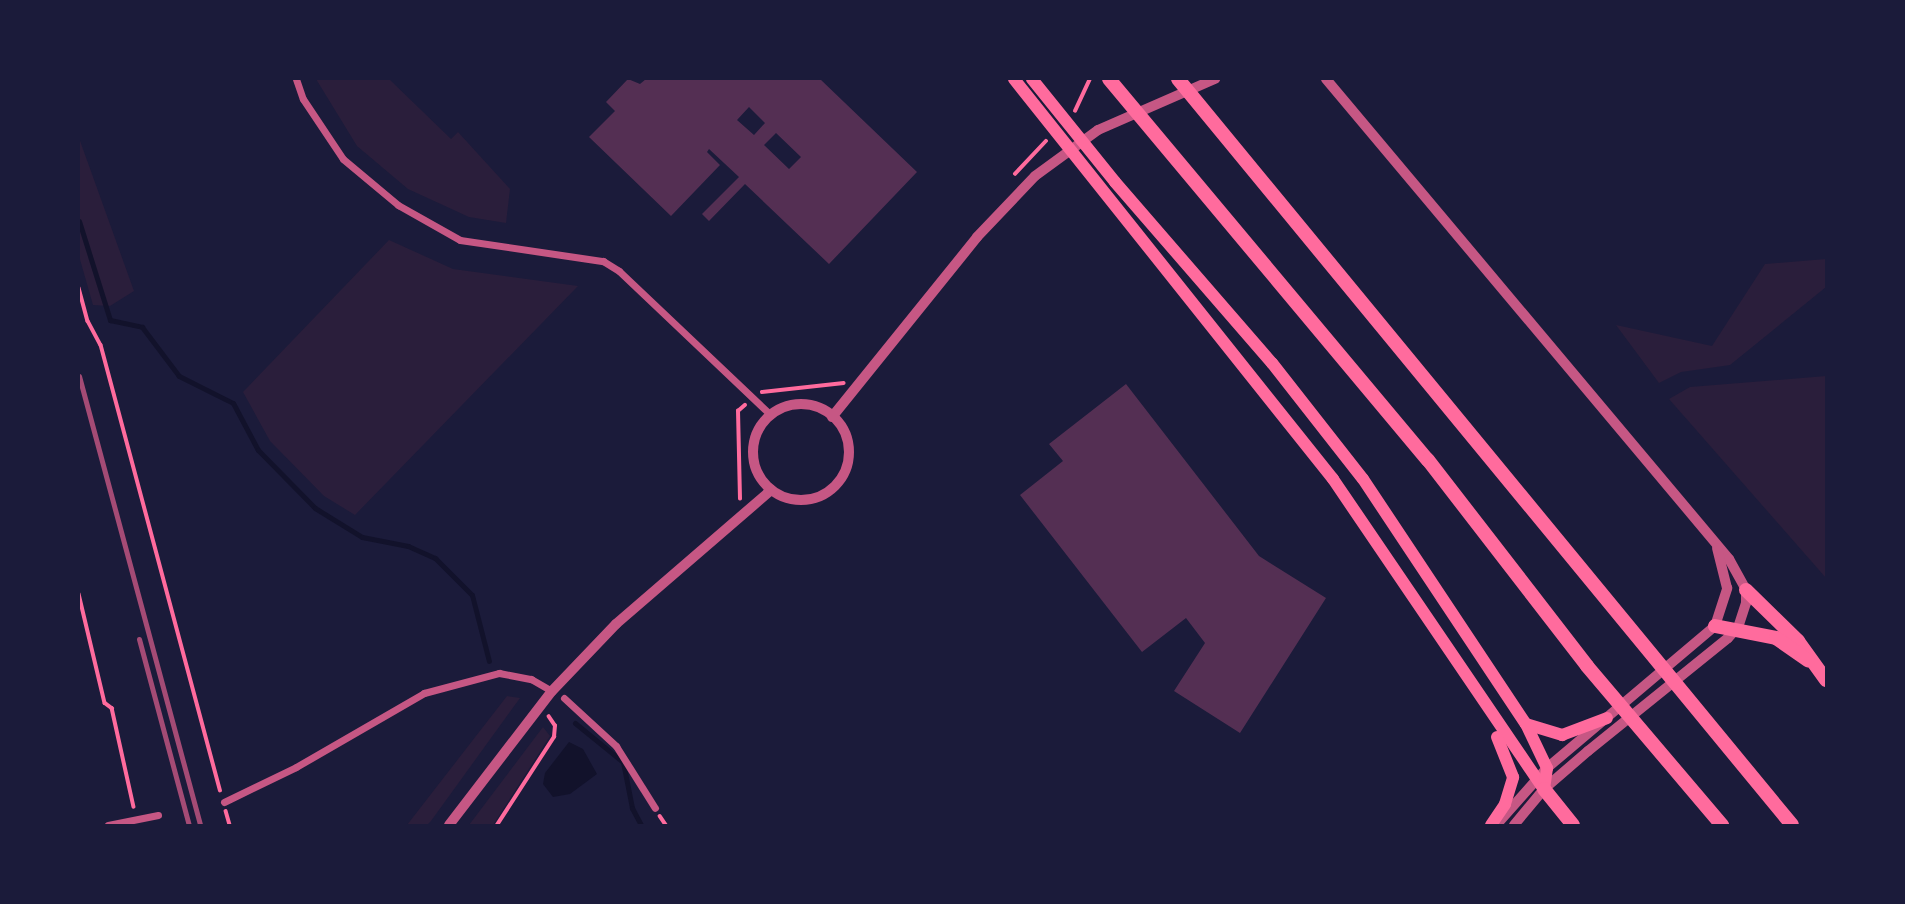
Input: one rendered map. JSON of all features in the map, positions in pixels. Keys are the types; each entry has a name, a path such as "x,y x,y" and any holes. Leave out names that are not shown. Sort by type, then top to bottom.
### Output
{"highway":[{"path":"1014,79 1333,479 1487,707 1573,825"},
{"path":"1032,79 1096,159 1314,414 1399,530 1525,724 1547,768 1541,784"},
{"path":"1109,79 1428,460 1587,666 1722,825"},
{"path":"1178,79 1791,825"},
{"path":"1746,590 1798,641 1826,680"},
{"path":"1715,626 1738,627 1776,638 1812,663"},
{"path":"1487,707 1513,777 1505,804 1491,825"},
{"path":"1525,724 1562,734 1607,718"}],"street":[{"path":"296,79 303,99 343,159 398,205 460,240 603,261 619,271 754,396 771,415"},
{"path":"832,417 977,237 1035,176 1090,135 1215,79"},
{"path":"1326,79 1714,541 1741,575 1746,590 1746,603 1738,627 1541,784 1497,825"},
{"path":"804,405 832,417 843,430 849,450 846,468 834,488 808,500 794,500 771,490 757,471 754,450 760,429 771,415 804,405"},
{"path":"449,825 552,691 616,624 771,490"},
{"path":"1547,768 1715,626 1727,588 1714,541"},
{"path":"223,802 296,767 424,694 499,673 531,679 552,691"},
{"path":"564,698 616,746 655,808"},
{"path":"1514,825 1541,784"},
{"path":"108,825 158,815"}],"path":[{"path":"1070,119 1090,79"},
{"path":"1009,183 1054,134"},
{"path":"79,288 88,321 101,345 223,802"},
{"path":"741,495 738,411 754,396 768,389 846,382"},
{"path":"79,594 105,703 112,708 137,819"},
{"path":"497,825 554,737 555,726 548,716 564,698"}],"shaded area":[{"path":"316,79 389,79 451,139 458,132 510,189 506,223 469,217 408,189 357,146"},
{"path":"79,138 134,291 110,306 93,305 79,256"},
{"path":"389,240 453,269 578,286 355,515 324,496 270,441 243,392"},
{"path":"1826,259 1826,287 1730,365 1681,372 1659,383 1616,325 1712,346 1765,264"},
{"path":"1826,376 1826,578 1669,399 1690,387"},
{"path":"507,696 520,698 431,821 427,825 407,825"},
{"path":"543,727 550,736 493,825 469,825"},
{"path":"569,742 583,749 597,774 570,794 553,797 543,784 545,773"}],"building":[{"path":"628,79 640,84 646,79 820,79 917,172 829,264 745,184 709,221 702,214 739,177 709,149 707,152 720,165 671,216 589,137 615,111 606,102","holes":["749,107 765,123 754,135 737,120","776,133 801,157 789,169 764,145"]},
{"path":"1126,384 1259,556 1326,598 1240,733 1174,691 1205,643 1186,618 1142,652 1020,495 1063,461 1049,444"}],"waterway":[{"path":"79,221 110,320 142,327 179,376 233,403 258,450 315,508 362,537 408,546 435,558 472,595 489,661"},
{"path":"575,723 623,762 632,808 641,825"}],"railway":[{"path":"79,376 200,825"},
{"path":"139,639 189,825"}]}
